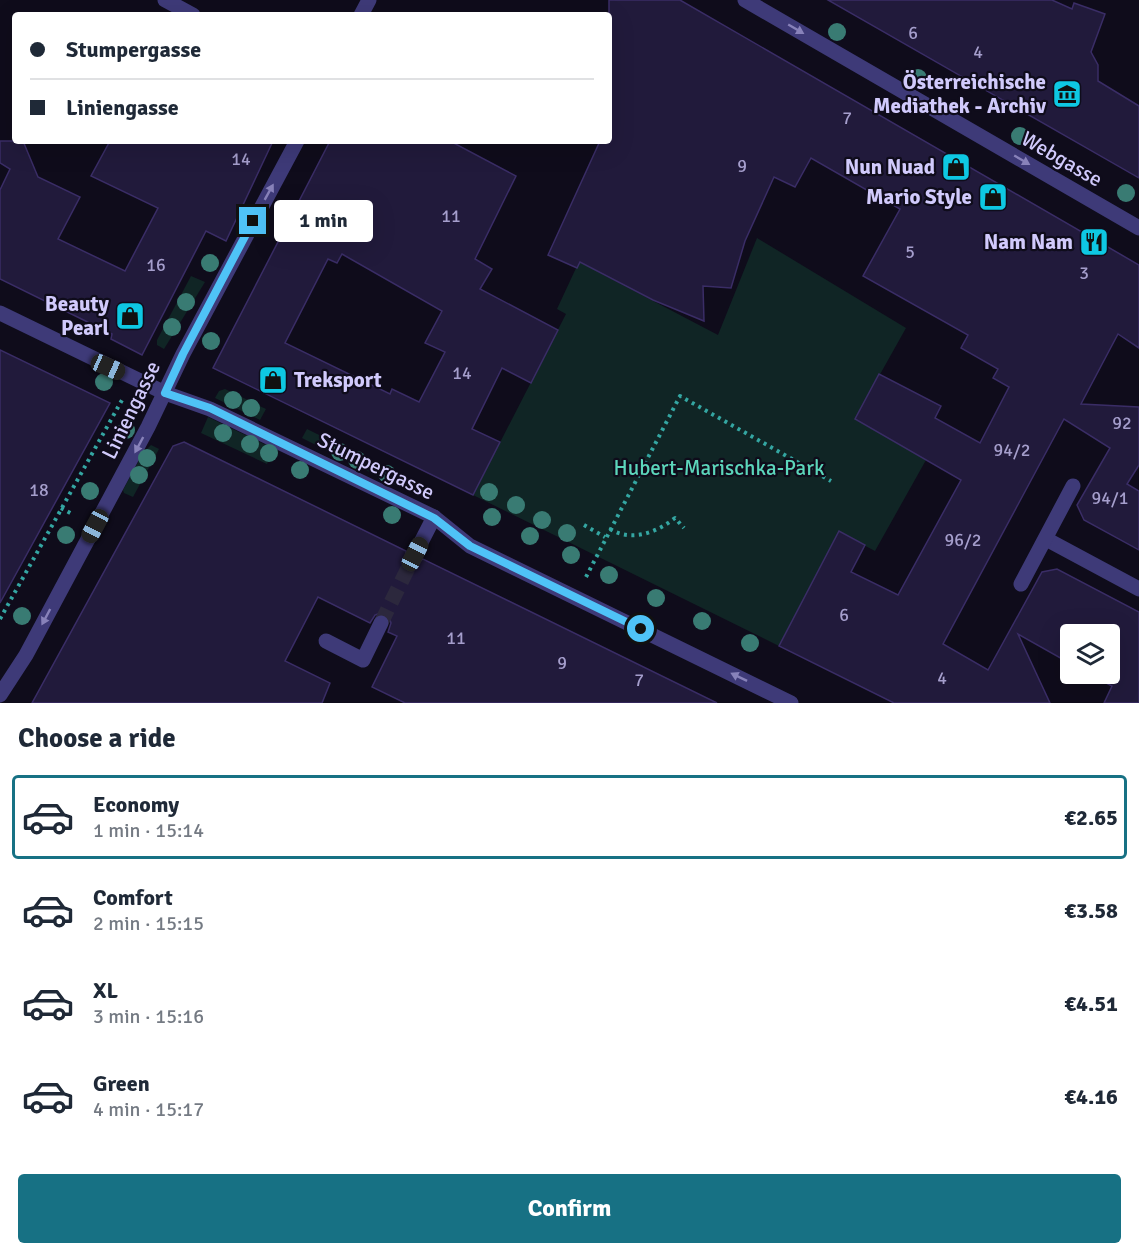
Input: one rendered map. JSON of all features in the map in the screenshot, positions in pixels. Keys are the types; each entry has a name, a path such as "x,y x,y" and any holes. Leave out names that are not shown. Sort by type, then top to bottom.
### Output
{"street":[{"path":"165,0 187,12"},
{"name":"Webgasse","path":"745,0 1139,228"},
{"name":"Liniengasse","path":"0,695 31,645 165,393 231,261 295,144"},
{"name":"Stumpergasse","path":"0,313 165,393 210,408 434,518 470,546 791,703"},
{"path":"1021,584 1073,486"},
{"path":"415,554 434,518"},
{"path":"1046,539 1139,589"},
{"path":"326,641 363,660 381,623"}],"path":[{"path":"577,597 605,537 680,396 831,481"},
{"path":"0,620 117,408"},
{"path":"61,508 75,515"},
{"path":"610,529 625,536 650,532 665,526 675,518 684,528"},
{"path":"584,525 605,537"}],"green space":[{"name":"Hubert-Marischka-Park","path":"610,195 633,211 598,272 718,335 757,238 906,328 855,419 926,460 875,551 839,532 779,646 473,495 566,314 557,309"},
{"path":"191,276 205,282 164,349 157,345 157,340"},
{"path":"225,389 266,409 260,420 215,398 219,391"},
{"path":"208,417 274,449 267,464 201,433"},
{"path":"307,429 402,476 397,486 302,438"},
{"path":"151,445 159,449 133,497 124,493 123,490 143,453"}],"building":[{"path":"609,0 680,0 1139,265 1139,348 1118,334 1081,404 1139,407 1139,465 1127,484 1139,491 1139,550 1084,520 1077,505 1110,448 1064,419 943,644 988,670 1042,572 1057,569 1139,612 1139,703 1104,703 1112,686 1108,684 1120,684 1120,624 1060,624 1060,658 1018,634 1050,703 894,703 779,646 839,531 865,545 851,572 898,595 961,480 855,419 879,374 941,406 935,418 980,443 1009,387 993,378 998,369 961,348 968,335 863,276 900,209 811,158 795,187 774,177 745,241 731,288 703,286 704,321 653,300 580,262 577,268 548,255 599,144 612,144 612,12 609,12"},
{"path":"828,0 1052,0 1072,9 1074,3 1105,14 1091,52 1098,65 1098,81 1139,106 1139,178"},
{"path":"0,141 24,144 38,177 80,197 58,239 125,271 158,208 91,176 108,144 272,144 226,241 206,231 142,355 111,339 112,334 0,279 0,190 10,169 0,163"},
{"path":"328,144 456,144 516,176 475,259 492,269 480,289 558,330 531,383 502,368 472,429 500,442 473,495 213,368","holes":["342,254 442,311 425,343 445,352 419,402 392,389 390,394 285,343 328,259 337,263"]},
{"path":"0,350 110,403 0,603"},
{"path":"184,442 406,551 407,559 411,563 416,564 423,559 717,703 405,703 372,687 397,636 388,632 391,623 389,617 380,613 375,615 370,623 318,597 285,661 330,683 322,703 32,703 173,446"}],"tunnel":[{"path":"381,623 415,554"}],"place":[{"name":"Österreichische Mediathek - Archiv","path":"1067,94"},
{"name":"Nun Nuad","path":"956,167"},
{"name":"Mario Style","path":"993,197"},
{"name":"Nam Nam","path":"1094,242"},
{"name":"Beauty Pearl","path":"130,316"},
{"name":"Treksport","path":"273,380"}],"route":[{"path":"253,221 165,393 210,408 434,518 470,546 641,629"}]}
